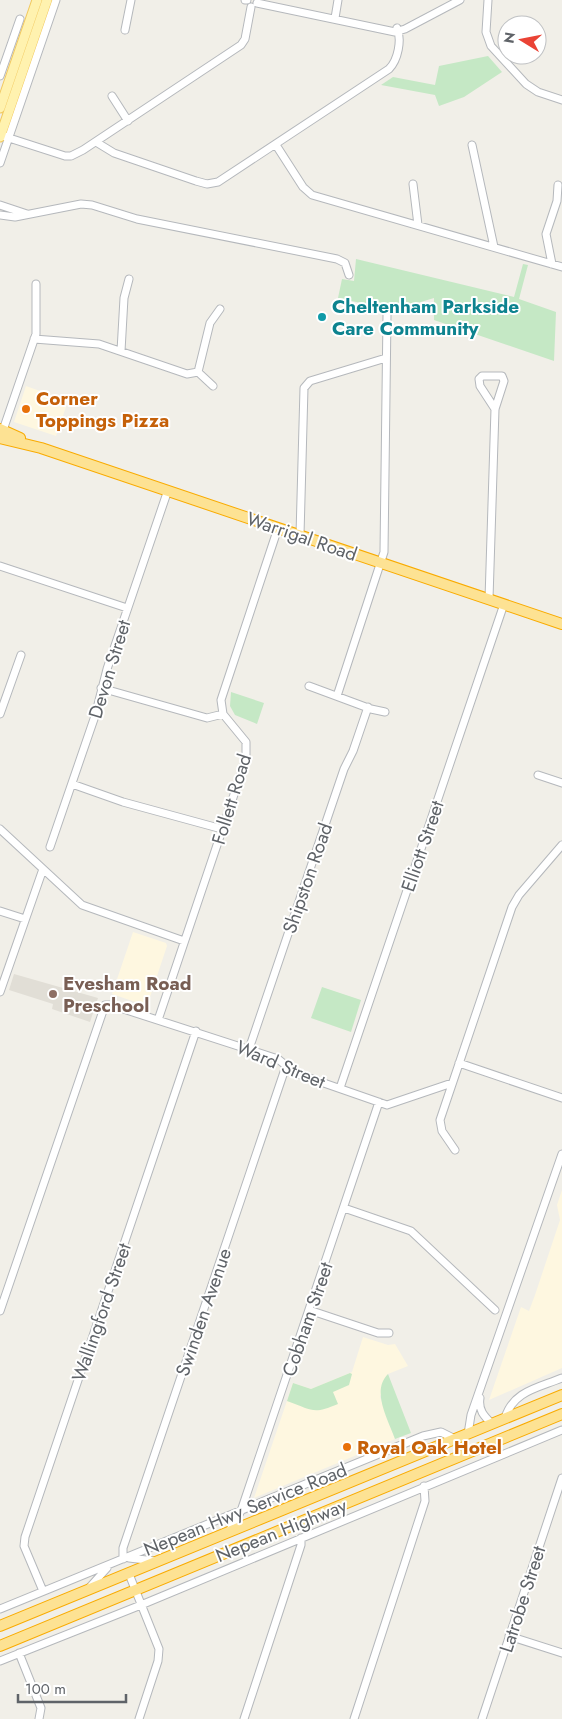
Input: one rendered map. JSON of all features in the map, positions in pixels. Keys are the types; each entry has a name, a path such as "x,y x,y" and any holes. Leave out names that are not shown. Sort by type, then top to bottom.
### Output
{"highway":[{"name":"Warrigal Road","path":"1,433 562,624"},
{"name":"Nepean Highway","path":"0,1626 437,1447 452,1437 468,1434 562,1395"},
{"name":"Nepean Highway","path":"0,1646 562,1414"},
{"path":"437,1447 444,1463"}],"main road":[{"path":"0,108 36,0"},
{"path":"2,136 7,88 47,0"}],"street":[{"path":"0,164 2,136 56,0"},
{"path":"125,30 131,0"},
{"path":"334,18 338,0"},
{"path":"2,136 64,156 76,154 241,45 245,39 250,2 397,30 460,0"},
{"path":"488,0 486,32 491,46 526,84 538,92 562,100"},
{"path":"0,76 18,22 29,24"},
{"path":"96,142 109,151 210,184 222,180 389,69 394,62 396,54 397,30"},
{"path":"112,96 128,121"},
{"path":"104,137 109,151"},
{"path":"276,145 303,187 312,195 562,267"},
{"path":"472,145 494,247"},
{"path":"413,184 418,226"},
{"path":"552,264 546,234 557,201 558,185"},
{"path":"0,215 15,217 81,204 92,205 137,219 337,259 345,264 349,275"},
{"path":"0,205 30,214"},
{"path":"121,351 124,298 129,279"},
{"path":"1,433 34,338 36,328 36,284"},
{"path":"198,372 210,323 220,309"},
{"path":"337,696 381,562 384,545 387,315"},
{"path":"34,338 99,344 188,374 198,372"},
{"path":"300,535 304,388 310,382 386,358"},
{"path":"198,372 213,386"},
{"path":"489,598 495,409 501,397 504,378 482,376 479,379 480,386 495,409"},
{"name":"Devon Street","path":"50,847 95,716 101,688 168,490"},
{"path":"101,688 207,718 223,714 221,704 223,694 278,528"},
{"path":"0,566 128,608"},
{"name":"Elliott Street","path":"340,1088 504,604"},
{"path":"0,714 21,654"},
{"path":"309,686 385,712"},
{"name":"Shipston Road","path":"249,1049 344,770 354,751 368,707"},
{"name":"Follett Road","path":"158,1020 246,759 248,749 245,738 223,714"},
{"path":"538,775 562,783"},
{"path":"72,784 123,802 222,829"},
{"path":"0,829 82,905 184,941"},
{"path":"455,1150 442,1131 440,1124 452,1083 514,903 562,845"},
{"path":"0,992 43,869"},
{"path":"0,911 26,919"},
{"name":"Ward Street","path":"0,1311 103,1008 108,1004 278,1059 295,1073 392,1105 452,1083"},
{"name":"Wallingford Street","path":"43,1592 24,1546 25,1537 196,1031"},
{"path":"459,1063 562,1098"},
{"name":"Swinden Avenue","path":"124,1558 123,1548 286,1066"},
{"name":"Cobham Street","path":"228,1533 241,1511 379,1102"},
{"path":"468,1434 471,1415 481,1392 562,1154"},
{"path":"344,1208 411,1230 495,1310"},
{"path":"309,1310 378,1333 389,1333"},
{"path":"506,1418 509,1406 518,1396 562,1378"},
{"path":"481,1392 479,1406 492,1424"},
{"path":"540,1423 561,1430"},
{"path":"0,1661 141,1605 561,1430"},
{"name":"Nepean Hwy Service Road","path":"0,1609 423,1436 438,1432 452,1437"},
{"name":"Latrobe Street","path":"482,1719 562,1478"},
{"path":"354,1719 425,1501 424,1486"},
{"path":"244,1719 301,1545 301,1538"},
{"name":"Nepean Hwy Service Road","path":"124,1558 160,1561"},
{"name":"Nepean Hwy Service Road","path":"86,1592 110,1564"},
{"path":"129,1574 159,1649 158,1661 139,1719"},
{"path":"509,1636 562,1653"},
{"path":"19,1653 41,1708 39,1719"}],"shaded area":[{"path":"26,386 68,401 56,436 14,422"},
{"path":"133,932 166,943 167,946 148,1003 144,1005 112,994"},
{"name":"Evesham Road Preschool","path":"14,974 98,998 90,1022 52,1009 53,1004 9,990"},
{"path":"562,1190 562,1368 489,1400 521,1307 529,1311 535,1295 560,1220 557,1205"},
{"path":"363,1337 388,1345 395,1344 408,1366 388,1374 380,1397 395,1439 254,1498 293,1383 311,1389 352,1372"}],"green space":[{"path":"488,56 502,72 464,97 439,106 435,95 381,85 393,77 435,85 439,66"},
{"path":"356,259 514,297 523,264 528,265 519,299 556,312 554,361 434,320 434,298 388,312 388,309 338,298 342,279 354,281"},
{"path":"231,692 264,703 257,724 235,715 230,706"},
{"path":"322,987 361,1000 351,1032 311,1018"},
{"path":"350,1373 352,1374 349,1385 333,1392 338,1404 312,1410 287,1401 293,1383 311,1389"},
{"path":"388,1374 411,1433 395,1439 382,1405 381,1397 383,1381"}],"place":[{"name":"Cheltenham Parkside Care Community","path":"322,317"},
{"name":"Corner Toppings Pizza","path":"26,409"},
{"name":"Evesham Road Preschool","path":"53,994"},
{"name":"Royal Oak Hotel","path":"347,1447"}]}
